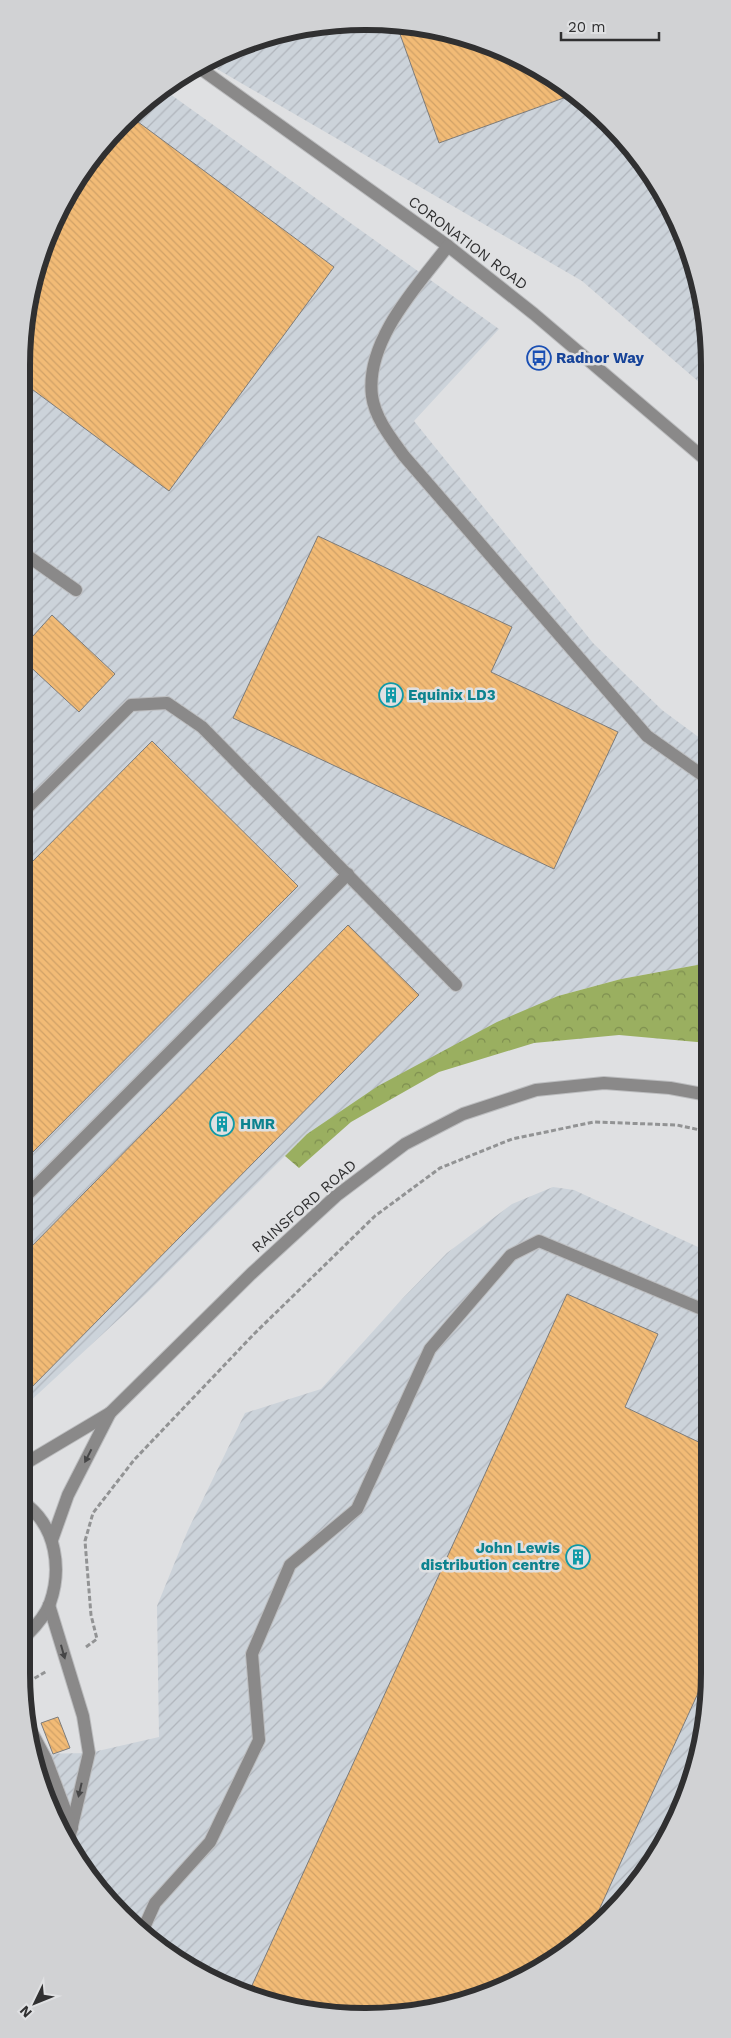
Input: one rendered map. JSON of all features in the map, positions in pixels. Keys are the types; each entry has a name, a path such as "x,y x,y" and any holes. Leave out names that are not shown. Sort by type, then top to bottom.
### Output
{"street":[{"name":"CORONATION ROAD","path":"205,71 448,246 534,314 701,456"},
{"path":"448,246 401,307 383,340 371,372 372,398 385,429 404,456 647,736 701,774"},
{"path":"30,558 76,590"},
{"path":"30,805 131,705 167,704 202,727 456,985"},
{"path":"30,1192 348,874"},
{"name":"RAINSFORD ROAD","path":"30,1461 110,1413 251,1274 336,1196 405,1144 463,1114 536,1090 604,1083 670,1088 701,1094"},
{"path":"145,1926 155,1903 210,1842 260,1740 252,1654 290,1565 357,1509 430,1349 511,1255 539,1241 701,1309"},
{"name":"RAINSFORD ROAD","path":"52,1540 68,1494 110,1413"},
{"path":"30,1508 52,1540 57,1573 49,1605 30,1631"},
{"path":"49,1605 82,1716 89,1753 71,1833"},
{"path":"37,1741 46,1759 70,1830"}],"path":[{"path":"97,1639 91,1615 85,1541 93,1513 134,1460 254,1334 375,1216 440,1168 512,1139 594,1122 677,1125 701,1130"}],"shaded area":[{"path":"344,31 387,31 431,36 473,48 514,65 552,87 587,113 618,144 644,179 666,217 683,258 695,300 700,344 701,384 582,281 213,67 258,48 300,36"},
{"path":"169,93 499,329 414,421 593,643 662,710 701,739 701,964 621,979 558,996 307,1134 146,1294 30,1401 30,366 33,322 36,300 48,258 75,198 99,161 113,144 144,113"},
{"path":"553,1187 574,1190 701,1248 701,1672 698,1716 690,1759 666,1821 632,1877 587,1925 570,1939 533,1963 473,1990 431,2002 409,2005 366,2008 344,2007 300,2002 279,1997 237,1982 198,1963 161,1939 128,1910 99,1877 75,1840 56,1801 40,1754 89,1753 159,1737 157,1606 188,1530 245,1413 321,1389 403,1298 447,1253 512,1204"}],"green space":[{"path":"701,964 701,1042 619,1035 534,1043 439,1072 351,1122 299,1168 285,1156 307,1134 378,1086 497,1022 558,996 621,979"}],"building":[{"path":"399,32 452,41 494,56 533,75 567,97 439,143"},
{"path":"136,120 334,267 169,491 30,388 31,344 36,300 41,279 56,237 75,198 99,161"},
{"name":"Equinix LD3","path":"318,536 512,627 491,672 618,732 554,869 233,718"},
{"path":"52,615 115,674 79,712 30,666 30,639"},
{"path":"152,741 298,886 30,1155 30,864"},
{"name":"HMR","path":"348,925 419,995 30,1389 30,1248"},
{"name":"John Lewis distribution centre","path":"567,1294 658,1334 625,1407 701,1443 700,1688 596,1916 570,1939 514,1973 473,1990 431,2002 387,2007 344,2007 300,2002 251,1987"},
{"path":"58,1717 70,1748 53,1754 41,1723"}],"place":[{"name":"Radnor Way","path":"539,358"},
{"name":"Equinix LD3","path":"391,695"},
{"name":"HMR","path":"222,1124"},
{"name":"John Lewis distribution centre","path":"578,1557"}]}
